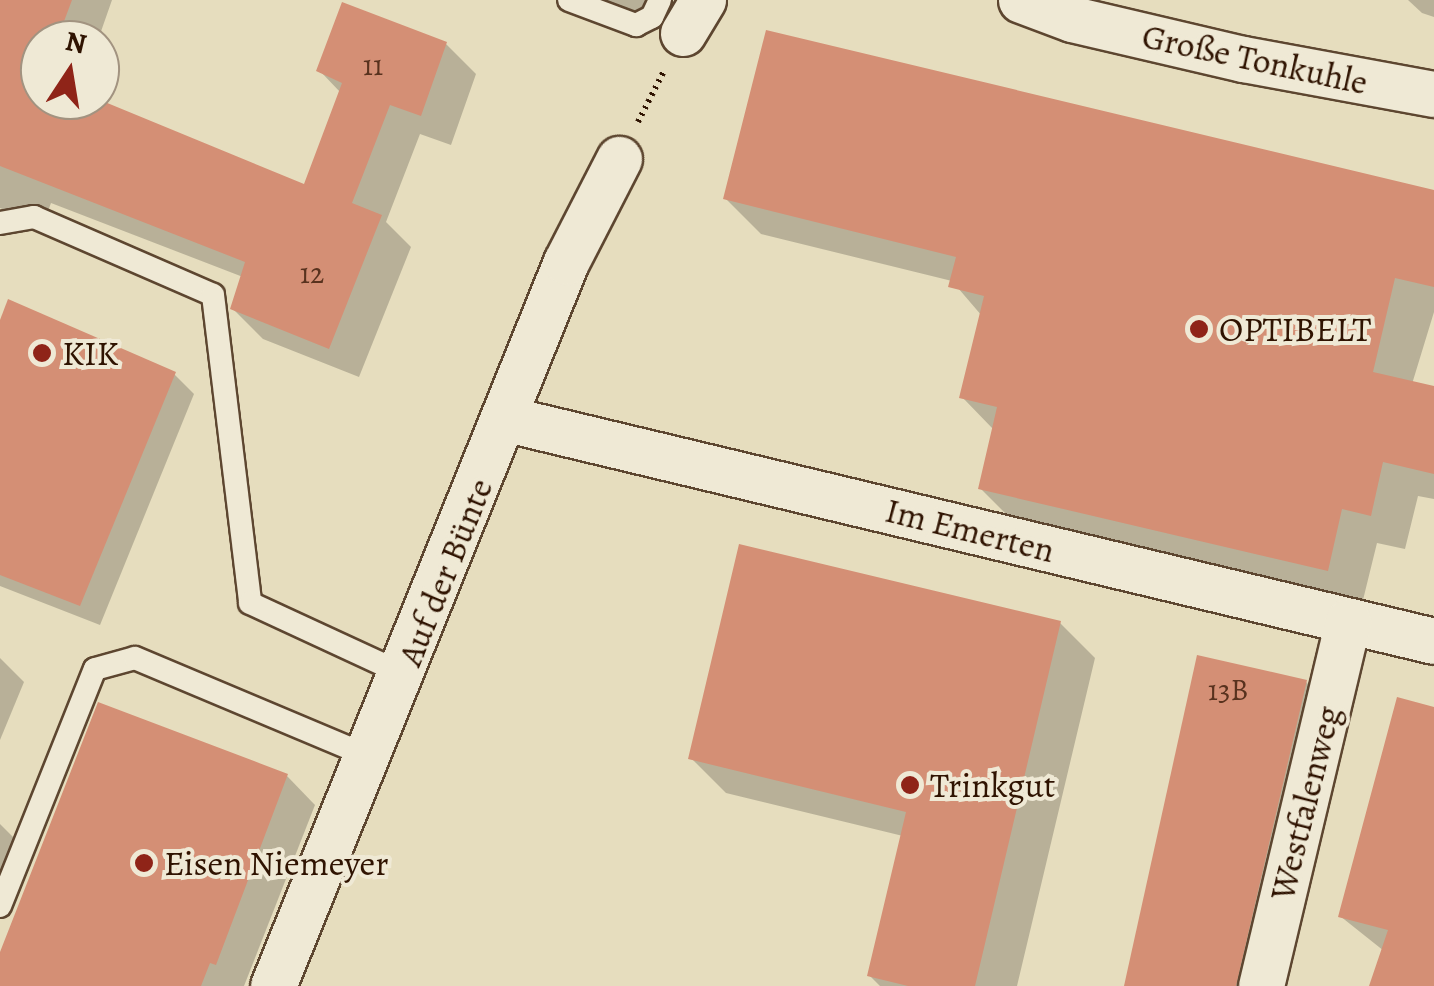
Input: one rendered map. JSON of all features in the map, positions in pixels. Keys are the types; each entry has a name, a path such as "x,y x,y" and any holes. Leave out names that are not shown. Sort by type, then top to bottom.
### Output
{"street":[{"name":"Große Tonkuhle","path":"1021,0 1072,19 1243,59 1434,94"},
{"name":"Auf der Bünte","path":"273,986 404,674 566,262 619,159"},
{"name":"Im Emerten","path":"506,419 1434,641"},
{"name":"Westfalenweg","path":"1261,986 1348,621"}],"lane":[{"path":"569,0 636,25 675,12"},
{"path":"0,223 34,216 214,295 250,603 404,674"},
{"path":"0,906 95,670 135,658 370,756"}],"path":[{"path":"619,159 675,12"}],"building":[{"path":"0,0 72,0 64,20 20,20 20,120 120,120 120,108 304,184 342,83 316,71 342,2 447,42 421,116 390,105 352,203 382,215 329,349 230,309 245,262 0,166"},
{"name":"OPTIBELT","path":"766,30 1434,190 1434,287 1395,278 1373,372 1434,386 1434,474 1383,462 1371,516 1342,509 1328,571 978,489 997,407 959,398 984,296 948,287 956,257 723,199"},
{"path":"8,299 176,372 80,606 0,575 0,320"},
{"name":"Trinkgut","path":"739,544 1061,621 975,986 908,986 867,976 906,812 688,759"},
{"path":"1197,655 1307,680 1236,986 1124,986"},
{"path":"1397,697 1434,707 1434,986 1369,986 1388,930 1338,917"},
{"name":"Eisen Niemeyer","path":"98,702 288,774 216,965 210,963 201,986 0,986 0,952"}],"place":[{"name":"OPTIBELT","path":"1199,329"},
{"name":"KIK","path":"42,353"},
{"name":"Trinkgut","path":"910,785"},
{"name":"Eisen Niemeyer","path":"144,863"}]}
